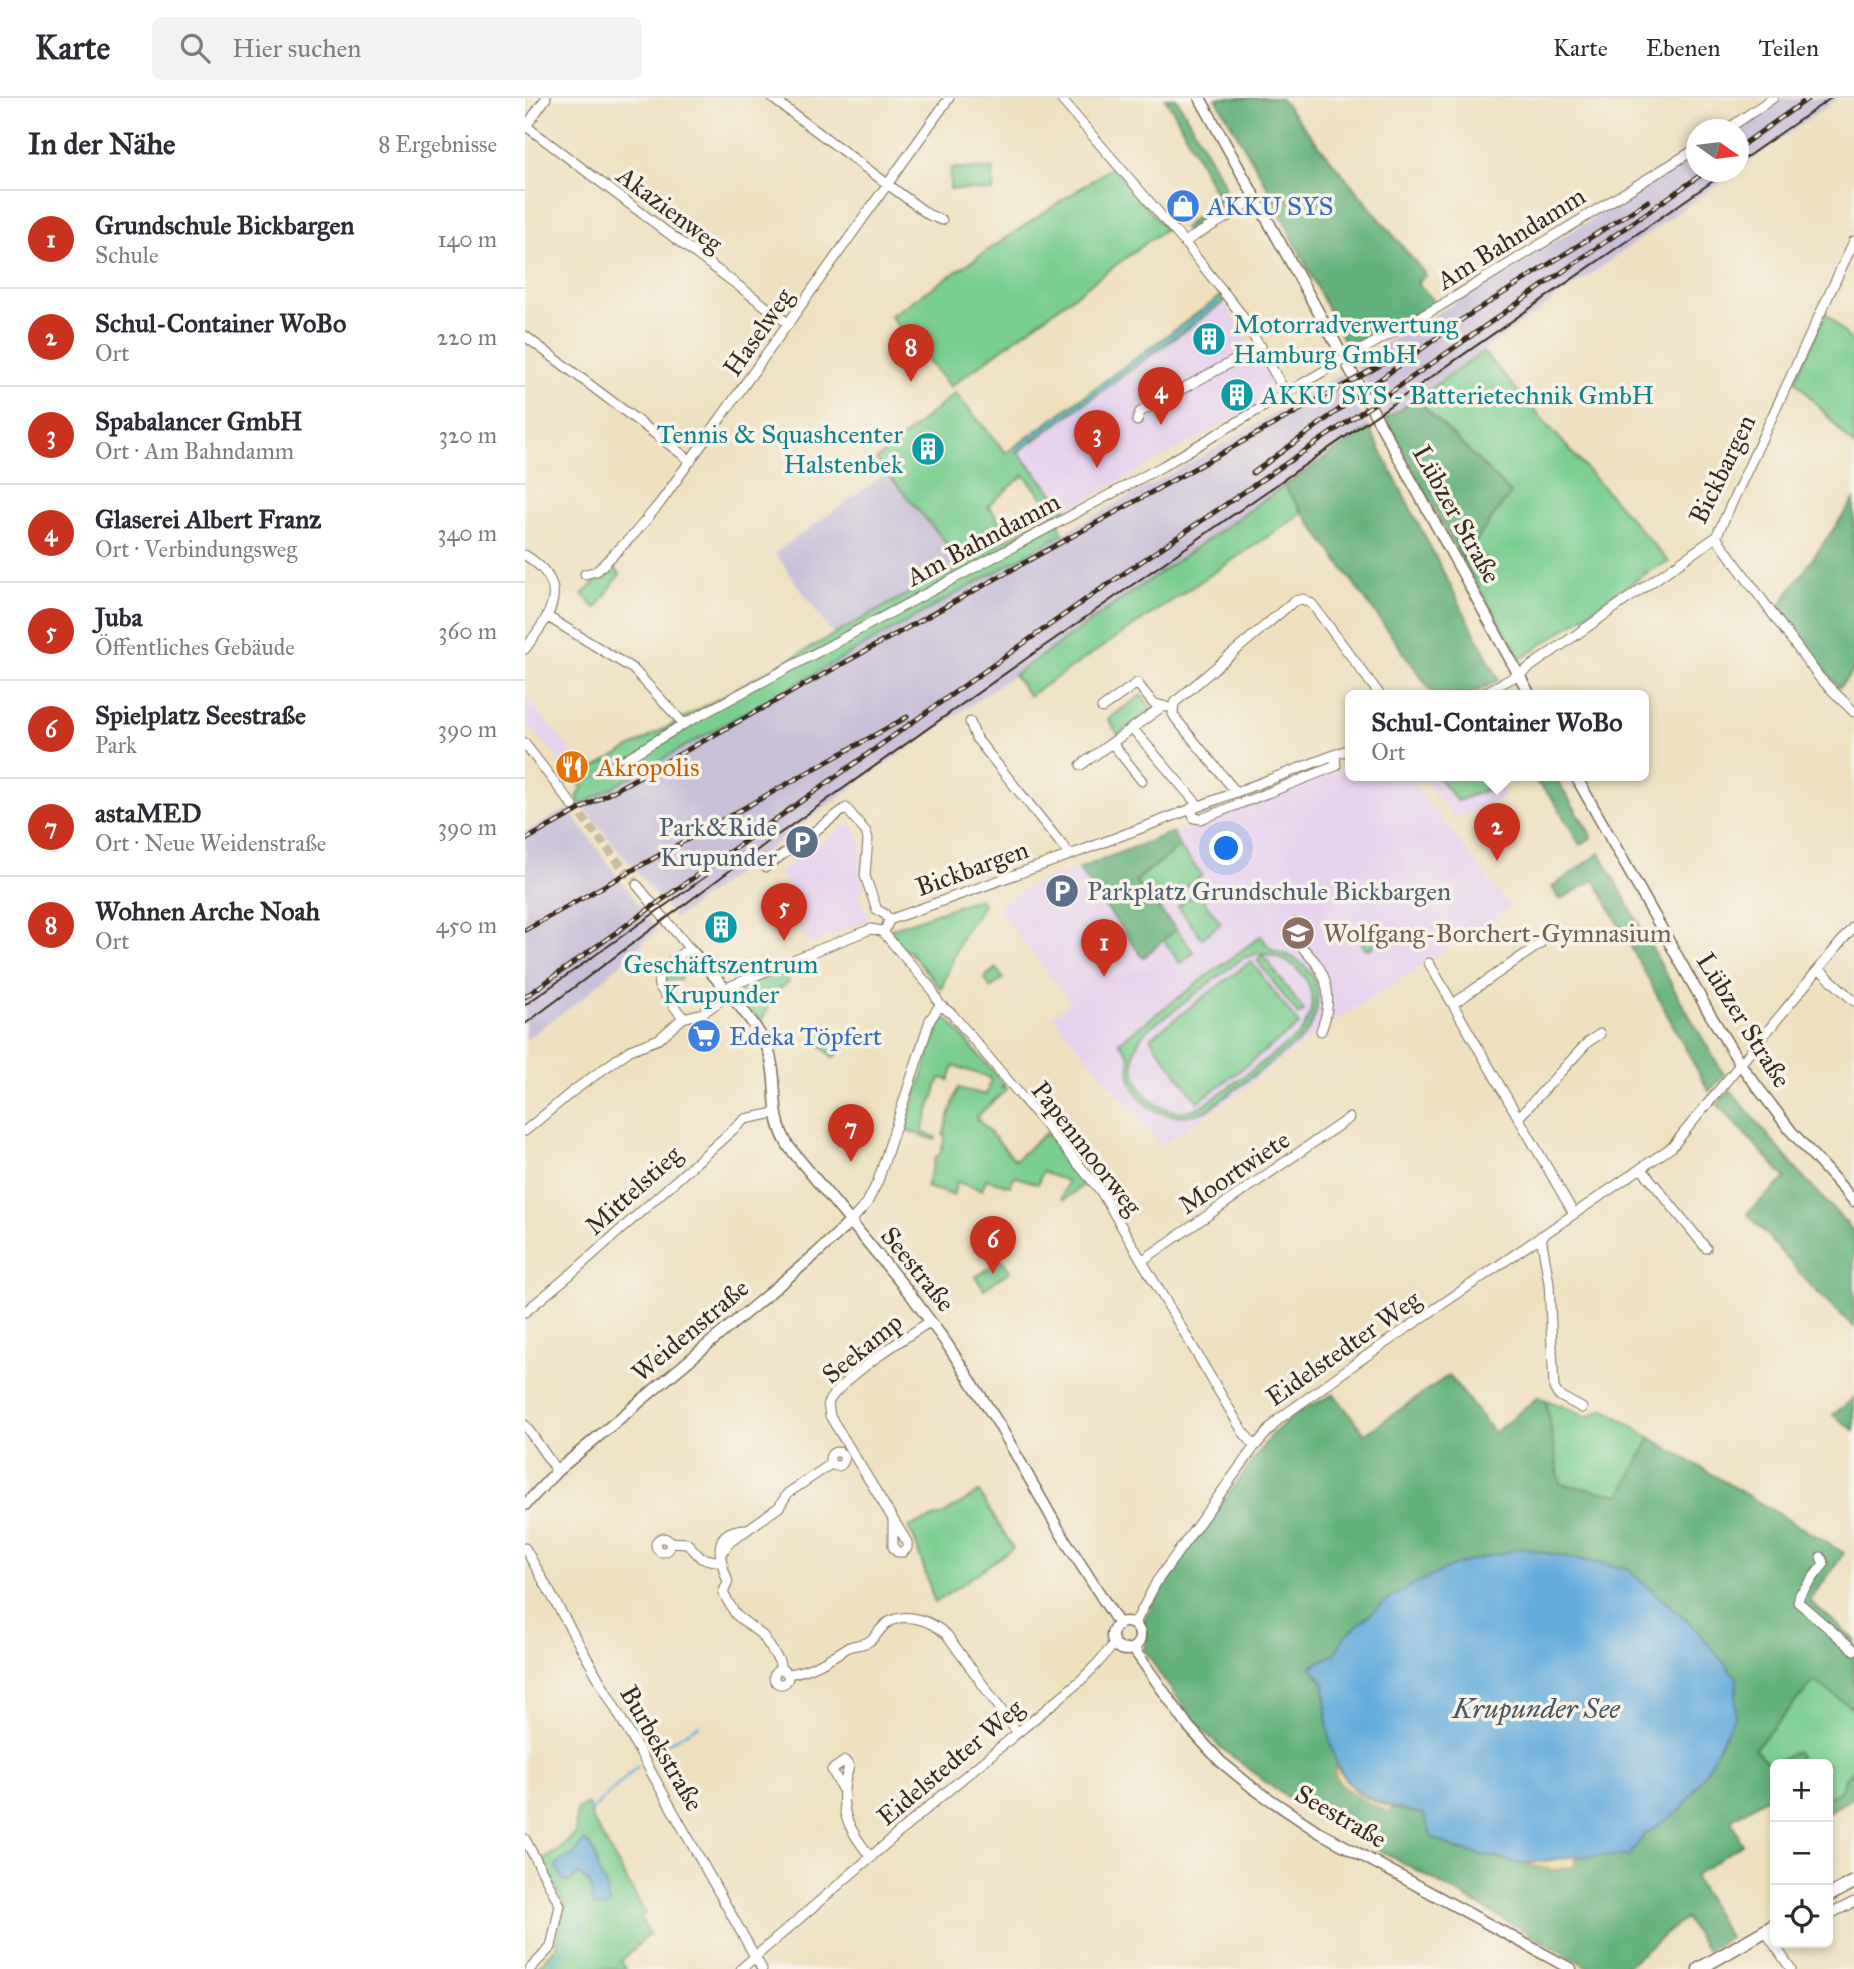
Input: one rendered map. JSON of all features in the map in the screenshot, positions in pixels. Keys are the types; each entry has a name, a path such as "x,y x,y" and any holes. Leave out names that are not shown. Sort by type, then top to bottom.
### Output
{"main road":[{"path":"1833,1893 1854,1882"},
{"path":"1699,1969 1770,1928"}],"street":[{"path":"526,127 546,98"},
{"path":"772,98 929,215 942,220"},
{"name":"Haselweg","path":"586,574 597,571 635,533 691,461 949,98"},
{"path":"1060,98 1235,304 1287,395"},
{"name":"Lübzer Straße","path":"1200,98 1528,690"},
{"path":"1742,119 1773,98"},
{"name":"Akazienweg","path":"526,127 789,324"},
{"name":"Am Bahndamm","path":"609,769 684,724 1152,472 1440,306 1686,155"},
{"path":"1184,242 1237,211 1255,196"},
{"name":"Bickbargen","path":"1490,690 1520,674 1716,537 1854,241"},
{"path":"525,336 691,461"},
{"path":"1137,421 1139,412 1261,346"},
{"path":"1716,537 1819,677 1854,712"},
{"path":"525,555 536,562 550,579 554,592 548,617 525,649"},
{"path":"1081,765 1132,728 1168,707 1294,601 1303,599 1312,604 1376,690"},
{"path":"548,617 633,669 684,724"},
{"path":"1102,708 1137,683 1153,703 1168,707 1236,792"},
{"name":"Bickbargen","path":"969,723 976,738 1070,855"},
{"path":"1132,728 1194,807"},
{"path":"1112,743 1142,781"},
{"path":"525,744 573,807"},
{"name":"Bickbargen","path":"889,920 1345,751"},
{"name":"Bickbargen","path":"1194,807 1194,818 1201,819 1336,766 1335,755"},
{"name":"Lübzer Straße","path":"1579,781 1740,1064 1791,1131 1854,1201"},
{"name":"Bickbargen","path":"766,867 846,808 866,832 865,876 877,910 889,920"},
{"name":"Seestraße","path":"637,885 763,1038 772,1063 775,1113 793,1153 931,1321 998,1423 1060,1532 1119,1624"},
{"name":"Bickbargen","path":"883,931 889,920"},
{"path":"1296,923 1293,932 1297,941 1317,964 1327,984 1329,1003 1321,1031"},
{"name":"Eidelstedter Weg","path":"1134,1625 1157,1581 1271,1426 1289,1410 1679,1142 1854,926"},
{"path":"795,959 871,929 883,931"},
{"name":"Papenmoorweg","path":"883,931 931,988 940,1005 952,1013 1088,1175 1143,1260 1238,1424 1255,1446"},
{"path":"1453,1004 1540,944"},
{"path":"684,1018 657,980 659,973 689,948"},
{"path":"1429,962 1574,1214"},
{"path":"525,1131 573,1091 630,1050 659,1039 684,1018 703,1013 726,992 779,966"},
{"path":"1819,970 1854,1001"},
{"path":"850,1222 867,1203 878,1181 930,1020 940,1005"},
{"path":"1518,1117 1588,1042 1600,1034"},
{"name":"Mittelstieg","path":"525,1312 745,1119 775,1113"},
{"name":"Moortwiete","path":"1143,1260 1349,1118"},
{"path":"1640,1168 1706,1248"},
{"name":"Weidenstraße","path":"525,1505 557,1471 816,1254 850,1222"},
{"path":"1541,1236 1549,1283 1554,1388 1558,1395 1582,1408"},
{"name":"Seekamp","path":"893,1521 847,1453 828,1410 831,1397 891,1346 931,1321"},
{"path":"525,1425 557,1471"},
{"path":"847,1453 842,1464 831,1464 795,1488 779,1507 746,1529 736,1530 725,1536 719,1554 728,1582 723,1593 736,1615 764,1636 785,1672 811,1670 849,1647 870,1641 891,1621 903,1618 920,1619 933,1624 947,1635 1017,1732"},
{"path":"670,1542 687,1543 701,1558 720,1562"},
{"name":"Burbekstraße","path":"525,1548 762,1969"},
{"path":"1821,1557 1824,1564 1800,1594 1798,1602 1854,1650"},
{"path":"1119,1624 1134,1625 1139,1634 1137,1644 1133,1648 1123,1650 1114,1643 1112,1633 1119,1624"},
{"name":"Eidelstedter Weg","path":"741,1969 1080,1681 1114,1643"},
{"name":"Seestraße","path":"1133,1648 1188,1727 1220,1761 1253,1788 1317,1831 1571,1969"},
{"path":"842,1789 851,1827 871,1858"},
{"path":"525,1839 560,1905 551,1947 530,1969"},
{"path":"1833,1912 1854,1902"},
{"path":"1780,1948 1791,1969"}],"shaded area":[{"path":"1778,98 1839,98 1749,162 1747,119"},
{"path":"1686,160 1686,182 1721,182 1386,419 1354,361"},
{"path":"1224,302 1276,385 1275,396 1067,510 1018,452"},
{"path":"1341,374 1369,428 844,793 675,919 581,805 1213,450"},
{"path":"887,473 963,564 834,636 775,553"},
{"path":"525,696 588,771 577,778 525,722"},
{"name":"Wolfgang-Borchert-Gymnasium","path":"1345,768 1345,781 1412,781 1510,907 1318,1032 1238,1093 1161,1146 1053,1016 1070,1002 997,907 1039,880 1078,869"},
{"path":"1425,781 1499,781 1506,797 1455,819"},
{"path":"568,808 657,930 583,998 525,1040 525,832"},
{"path":"850,823 862,841 859,871 865,890 858,894 869,920 810,944 789,913 801,905 779,872"}],"green space":[{"path":"1165,98 1176,98 1225,185 1221,208 1189,232 1183,228 1218,198"},
{"path":"1216,98 1280,98 1426,275 1417,282 1435,303 1348,350 1267,186"},
{"path":"1112,167 1165,229 950,387 890,316"},
{"path":"951,168 994,169 993,191 950,189"},
{"path":"1221,296 1224,302 1018,452 1067,510 1056,514 1063,534 581,805 577,798 582,788 577,778 588,771 1055,512 1024,475 988,506 1002,523 959,558 876,460 955,393 1006,453"},
{"path":"1826,313 1854,344 1854,446 1795,380"},
{"path":"1483,352 1669,562 1654,568 1521,659 1462,560 1510,492 1416,399"},
{"path":"1416,399 1511,493 1462,560 1386,419"},
{"path":"1369,428 1499,680 1479,690 1430,690 1284,486"},
{"path":"1284,486 1303,513 1029,696 1014,675"},
{"path":"1854,500 1854,670 1839,688 1776,611"},
{"path":"613,566 620,574 596,609 582,594"},
{"path":"1142,695 1152,709 1118,734 1108,719"},
{"path":"1441,781 1493,781 1495,787 1457,801"},
{"path":"1535,781 1558,781 1592,837 1580,845 1553,799"},
{"path":"1173,832 1179,847 1135,881 1176,929 1143,958 1078,869"},
{"path":"1179,847 1202,875 1157,910 1135,882"},
{"path":"1600,853 1724,1075 1709,1092 1595,880 1559,900 1552,887"},
{"path":"1197,892 1221,923 1202,938 1178,907"},
{"path":"979,898 983,905 962,936 941,989 909,951 896,943 891,929"},
{"path":"1176,929 1194,953 1180,963 1163,939"},
{"path":"1365,930 1377,930 1376,941 1369,949 1364,948 1359,935"},
{"path":"1261,936 1271,948 1294,958 1313,977 1316,1009 1302,1039 1208,1110 1183,1116 1161,1113 1151,1108 1135,1090 1129,1072 1128,1054 1119,1042","holes":["1260,953 1290,963 1300,972 1311,995 1307,1022 1298,1036 1199,1107 1175,1111 1162,1108 1148,1098 1137,1081 1134,1061 1138,1042 1144,1033 1243,958"]},
{"path":"1263,955 1304,1011 1298,1015 1257,960"},
{"path":"681,960 684,964 680,980 663,981 667,971"},
{"path":"1251,961 1299,1025 1198,1102 1150,1038"},
{"path":"996,968 1003,978 991,988 984,978"},
{"path":"782,972 789,982 774,993 761,1023 736,989 737,986"},
{"path":"944,1017 1004,1084 1000,1088 1004,1086 1007,1089 976,1117 1015,1160 1046,1133 1087,1182 1064,1200 1062,1198 1067,1181 1042,1172 1038,1184 1014,1176 1010,1186 986,1179 982,1190 957,1182 953,1195 926,1187 946,1136 943,1135 958,1088 986,1095 991,1078 954,1066 949,1080 940,1078 922,1132 936,1137 935,1140 905,1130 937,1031 936,1026"},
{"path":"824,1024 844,1048 833,1058 812,1035"},
{"path":"1730,1090 1796,1169 1854,1232 1854,1327 1813,1288 1747,1213 1786,1178 1717,1104"},
{"path":"1002,1259 1010,1271 984,1289 976,1277"},
{"path":"1449,1375 1494,1433 1538,1397 1546,1400 1560,1484 1620,1495 1651,1438 1844,1553 1810,1601 1854,1639 1854,1709 1814,1681 1754,1749 1770,1764 1770,1795 1731,1820 1742,1844 1694,1876 1729,1938 1707,1951 1685,1918 1623,1969 1592,1969 1307,1811 1219,1746 1195,1721 1159,1673 1144,1648 1147,1637 1143,1622 1163,1585 1272,1434 1298,1412 1334,1394 1365,1434","holes":["1521,1548 1627,1569 1693,1626 1680,1810 1644,1835 1629,1855 1576,1856 1523,1864 1456,1849 1432,1837 1423,1814 1392,1808 1327,1723 1324,1685 1312,1666 1335,1654 1345,1636"]},
{"path":"1854,1398 1854,1430 1833,1415"},
{"path":"1546,1400 1588,1417 1604,1409 1651,1438 1620,1495 1560,1484"},
{"path":"979,1492 1013,1548 935,1603 908,1527 942,1515"},
{"path":"1814,1680 1854,1709 1854,1769 1845,1779 1839,1794 1833,1796 1833,1759 1800,1759 1796,1751 1783,1759 1770,1759 1770,1764 1754,1749"},
{"path":"1796,1751 1800,1759 1783,1759"},
{"path":"1854,1769 1854,1797 1833,1809 1833,1795 1839,1793 1845,1779"},
{"path":"587,1804 592,1813 590,1815 645,1913 640,1918 649,1934 621,1961 626,1969 536,1969 556,1947 565,1905 541,1860 558,1851 575,1834 577,1809"}],"sand":[{"path":"1336,1767 1358,1794 1392,1808 1389,1812 1364,1801 1348,1790 1336,1777"},
{"path":"1576,1856 1574,1867 1554,1870 1523,1864"}],"water":[{"name":"Krupunder See","path":"1521,1548 1627,1569 1693,1626 1737,1678 1735,1715 1703,1777 1681,1810 1644,1835 1629,1856 1576,1856 1523,1864 1457,1849 1432,1837 1423,1814 1383,1804 1355,1789 1337,1763 1327,1722 1325,1688 1311,1666 1335,1654 1345,1636 1382,1604 1411,1586 1455,1565"},
{"path":"584,1841 593,1851 606,1886 610,1903 606,1908 593,1906 590,1884 579,1874 570,1882 564,1881 556,1867 558,1863 573,1855"}],"waterway":[{"path":"1016,449 1218,302"},
{"path":"648,1755 699,1725"},
{"path":"590,1812 638,1766"},
{"path":"546,1969 569,1944 575,1930 581,1925 582,1913 593,1906"}],"tunnel":[{"path":"573,806 637,885"}],"tram line":[{"path":"1749,155 1831,98"},
{"path":"525,1024 772,839 1030,656 1712,182"},
{"path":"525,1005 708,875"}],"railway":[{"path":"1749,140 1809,98"},
{"path":"525,997 1092,595 1381,399 1691,182"},
{"path":"1253,473 1458,322 1648,201"},
{"path":"525,840 1406,351"},
{"path":"525,930 907,717"}],"place":[{"name":"AKKU SYS","path":"1183,206"},
{"name":"Motorradverwertung Hamburg GmbH","path":"1209,339"},
{"name":"Wohnen Arche Noah","path":"911,382"},
{"name":"AKKU SYS - Batterietechnik GmbH","path":"1237,395"},
{"name":"Glaserei Albert Franz","path":"1161,425"},
{"name":"Tennis & Squashcenter Halstenbek","path":"928,449"},
{"name":"Spabalancer GmbH","path":"1097,468"},
{"name":"Akropolis","path":"572,767"},
{"name":"Park&Ride Krupunder","path":"802,842"},
{"name":"Schul-Container WoBo","path":"1497,861"},
{"name":"Parkplatz Grundschule Bickbargen","path":"1062,891"},
{"name":"Geschäftszentrum Krupunder","path":"721,927"},
{"name":"Wolfgang-Borchert-Gymnasium","path":"1298,933"},
{"name":"Juba","path":"784,941"},
{"name":"Grundschule Bickbargen","path":"1104,977"},
{"name":"Edeka Töpfert","path":"704,1036"},
{"name":"astaMED","path":"851,1162"},
{"name":"Spielplatz Seestraße","path":"993,1274"}]}
